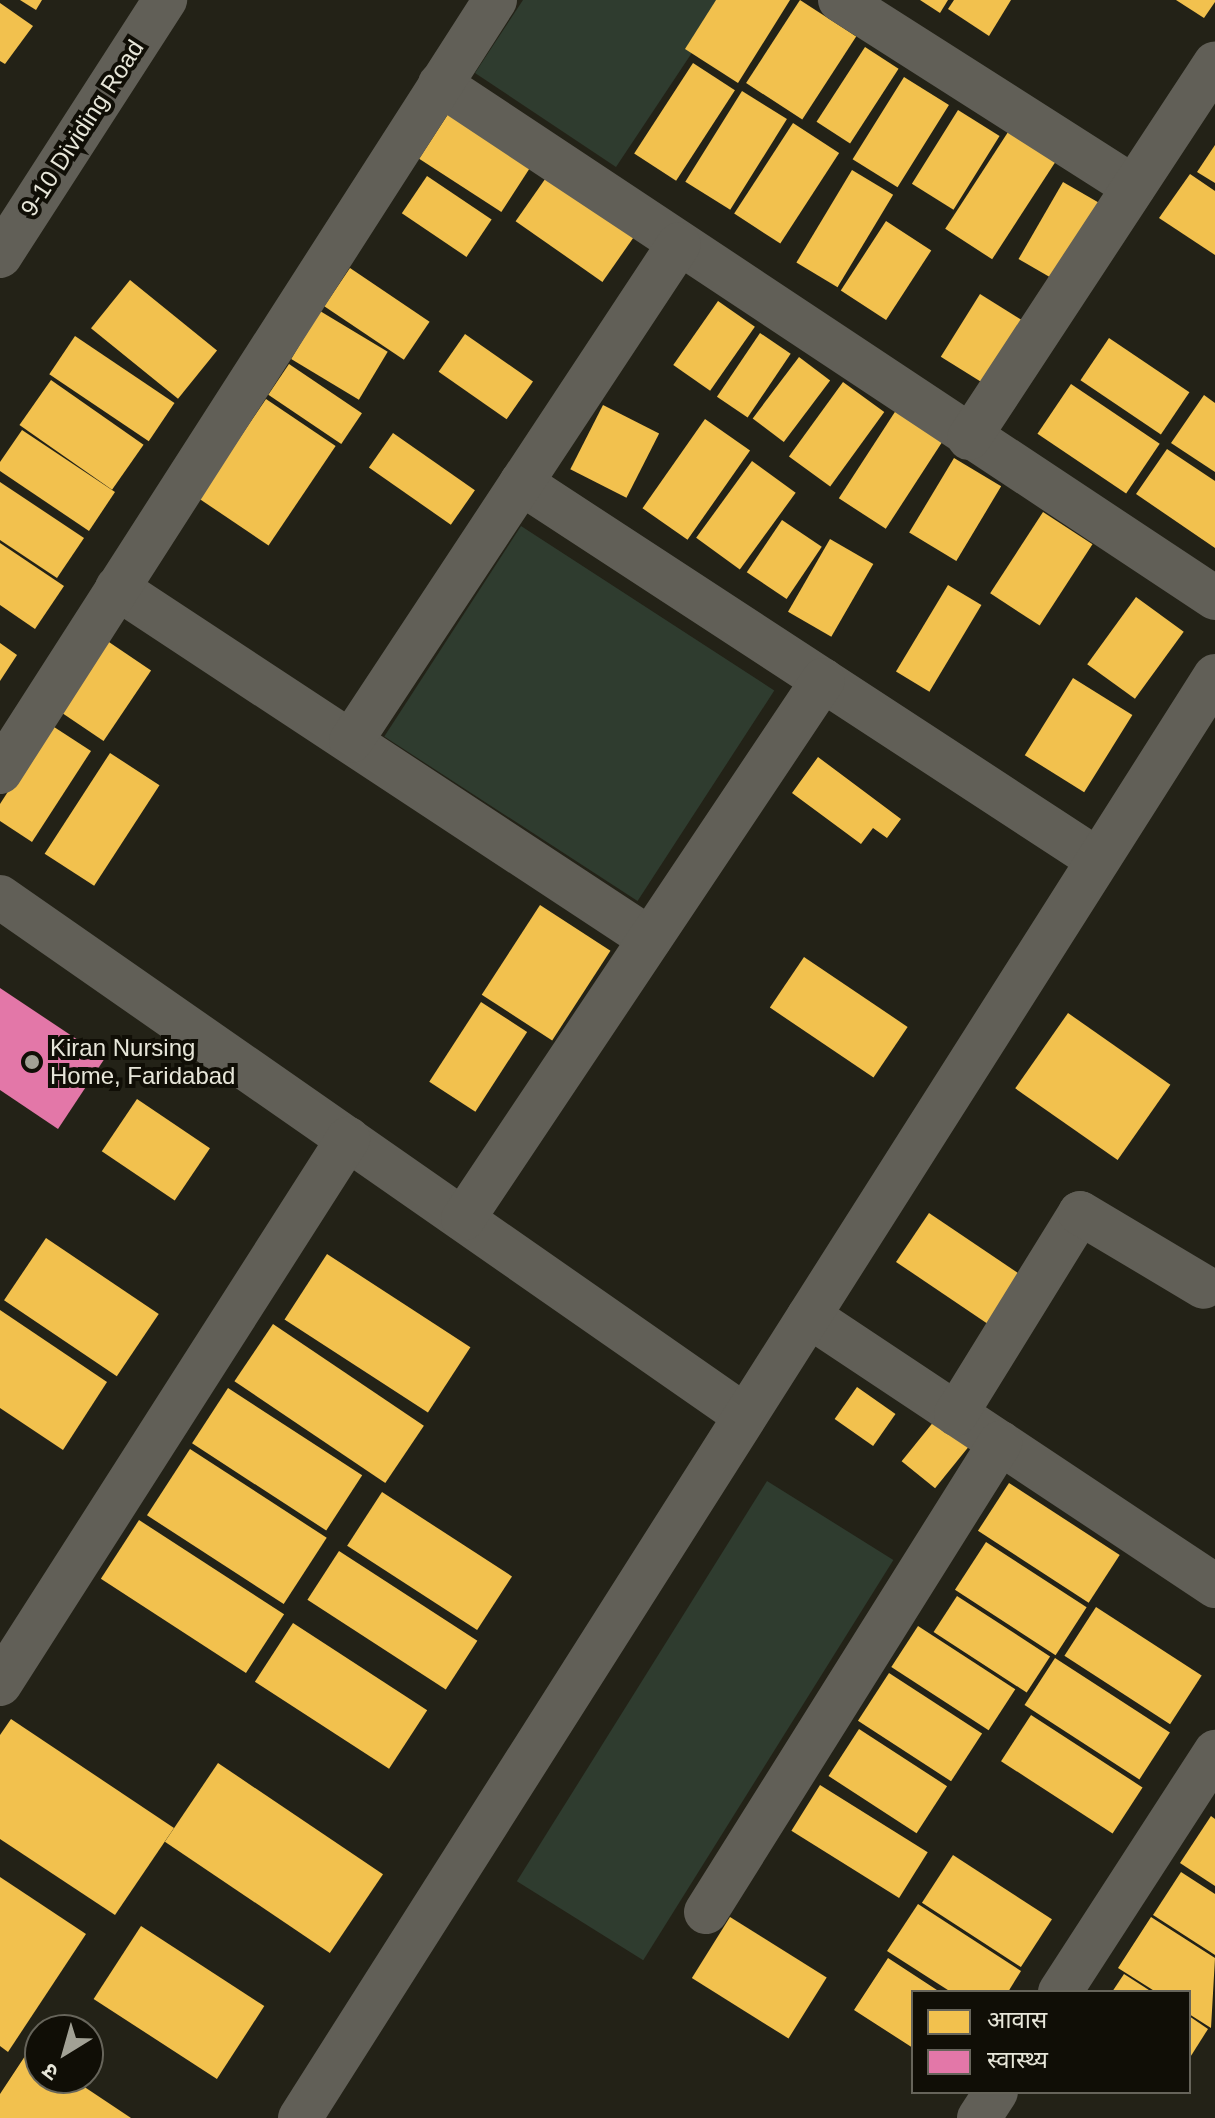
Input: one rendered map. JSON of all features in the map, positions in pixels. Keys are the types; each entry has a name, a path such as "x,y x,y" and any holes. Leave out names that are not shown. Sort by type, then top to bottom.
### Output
{"street":[{"name":"9-10 Dividing Road","path":"0,256 165,0"},
{"path":"0,772 495,0"},
{"path":"840,0 1134,187"},
{"path":"969,438 1215,64"},
{"path":"440,84 969,438 1215,598"},
{"path":"351,741 679,244"},
{"path":"521,483 1098,860"},
{"path":"117,588 650,939"},
{"path":"300,2118 1215,676"},
{"path":"463,1219 823,680"},
{"path":"0,897 745,1416"},
{"path":"0,1684 348,1139"},
{"path":"956,1414 1080,1213 1211,1279"},
{"path":"809,1316 1215,1586"},
{"path":"706,1912 1000,1443"},
{"path":"1061,1990 1215,1752"},
{"path":"979,2118 995,2094"}],"green space":[{"path":"523,0 727,0 616,167 475,73"},
{"path":"521,526 774,690 638,901 384,737"},
{"path":"767,1481 893,1560 643,1960 517,1881"}],"building: आवास":[{"path":"20,0 42,0 36,10"},
{"path":"716,0 790,0 738,83 685,49"},
{"path":"800,0 856,36 802,120 746,83"},
{"path":"920,0 948,0 940,13"},
{"path":"954,0 1011,0 989,36 948,9"},
{"path":"1176,0 1215,0 1215,2 1204,18"},
{"path":"0,3 33,26 5,64 0,61"},
{"path":"865,47 899,69 850,143 817,122"},
{"path":"693,63 735,90 676,181 634,154"},
{"path":"904,77 949,105 898,187 853,159"},
{"path":"742,91 787,119 730,210 685,182"},
{"path":"454,105 536,158 501,212 419,159"},
{"path":"958,110 1000,136 953,210 912,184"},
{"path":"793,123 839,153 780,244 734,214"},
{"path":"1010,129 1057,159 992,259 945,229"},
{"path":"1215,145 1215,183 1197,172"},
{"path":"852,170 893,195 838,287 796,263"},
{"path":"550,172 637,233 602,282 516,221"},
{"path":"1190,174 1215,191 1215,255 1159,218"},
{"path":"427,176 492,220 467,257 402,213"},
{"path":"1063,182 1105,206 1060,283 1018,259"},
{"path":"886,221 931,250 886,320 841,291"},
{"path":"350,268 430,322 404,360 324,306"},
{"path":"130,280 217,350 178,399 91,328"},
{"path":"980,294 1026,323 987,385 941,357"},
{"path":"718,301 755,327 710,391 673,365"},
{"path":"320,311 388,352 359,400 291,359"},
{"path":"760,333 791,354 748,418 717,397"},
{"path":"465,334 533,382 507,419 439,372"},
{"path":"75,336 174,403 149,441 49,374"},
{"path":"1109,338 1189,392 1161,435 1080,380"},
{"path":"799,357 830,380 784,442 753,418"},
{"path":"289,364 362,413 341,444 268,395"},
{"path":"51,380 144,445 112,490 19,425"},
{"path":"843,382 884,412 830,486 789,456"},
{"path":"1071,384 1160,444 1126,494 1037,434"},
{"path":"1204,395 1215,403 1215,472 1171,443"},
{"path":"266,399 336,446 269,545 199,498"},
{"path":"902,401 949,431 886,529 839,498"},
{"path":"603,405 659,434 626,498 570,469"},
{"path":"705,419 750,451 688,540 642,508"},
{"path":"22,430 115,492 89,531 0,471 0,462"},
{"path":"393,433 475,490 451,525 369,467"},
{"path":"1167,449 1215,481 1215,548 1136,494"},
{"path":"954,458 1001,486 956,561 909,533"},
{"path":"752,461 796,493 740,570 696,538"},
{"path":"0,482 84,538 57,578 0,540"},
{"path":"1043,512 1092,544 1040,625 990,593"},
{"path":"782,520 822,547 787,599 747,572"},
{"path":"830,539 873,564 831,637 788,612"},
{"path":"0,543 64,586 35,629 0,605"},
{"path":"948,585 981,605 929,692 896,672"},
{"path":"1136,597 1184,632 1135,699 1087,664"},
{"path":"103,638 151,670 104,741 55,708"},
{"path":"0,643 17,655 0,681"},
{"path":"1073,678 1132,715 1084,792 1025,755"},
{"path":"51,725 91,751 32,842 0,821 0,804"},
{"path":"110,753 159,785 94,886 45,854"},
{"path":"818,757 901,819 887,838 873,828 861,844 792,793"},
{"path":"540,905 610,951 552,1040 482,995"},
{"path":"804,957 908,1027 874,1077 770,1008"},
{"path":"481,1002 527,1032 475,1112 429,1082"},
{"path":"1068,1013 1170,1085 1118,1160 1015,1088"},
{"path":"137,1099 210,1148 175,1200 102,1151"},
{"path":"929,1213 1027,1279 994,1328 896,1262"},
{"path":"46,1238 159,1314 117,1376 4,1300"},
{"path":"327,1254 470,1347 428,1413 285,1319"},
{"path":"0,1310 107,1382 63,1450 0,1408"},
{"path":"273,1324 424,1426 385,1483 234,1381"},
{"path":"857,1387 896,1414 873,1446 835,1419"},
{"path":"228,1388 362,1475 326,1530 192,1443"},
{"path":"935,1420 968,1447 935,1488 902,1461"},
{"path":"190,1449 327,1538 284,1604 147,1515"},
{"path":"1009,1483 1120,1555 1089,1603 978,1531"},
{"path":"382,1492 512,1576 477,1630 347,1546"},
{"path":"139,1520 284,1614 246,1673 101,1579"},
{"path":"986,1542 1087,1607 1056,1655 955,1590"},
{"path":"339,1551 477,1641 446,1690 307,1600"},
{"path":"957,1596 1050,1656 1027,1693 934,1632"},
{"path":"1096,1607 1202,1676 1170,1724 1064,1656"},
{"path":"293,1623 427,1710 389,1769 255,1682"},
{"path":"918,1626 1015,1689 989,1730 891,1667"},
{"path":"1055,1658 1170,1733 1139,1780 1025,1705"},
{"path":"889,1673 982,1733 951,1781 858,1721"},
{"path":"1031,1715 1143,1787 1113,1834 1001,1761"},
{"path":"11,1719 174,1828 115,1915 0,1839 0,1735"},
{"path":"859,1729 947,1786 917,1833 829,1776"},
{"path":"218,1763 383,1874 330,1953 165,1842"},
{"path":"820,1785 928,1852 899,1898 791,1831"},
{"path":"1211,1816 1215,1819 1215,1886 1180,1863"},
{"path":"953,1855 1052,1919 1021,1967 922,1903"},
{"path":"1181,1872 1215,1894 1215,1955 1153,1915"},
{"path":"0,1877 86,1934 33,2014 24,2014 24,2028 8,2052 0,2046"},
{"path":"918,1904 1021,1971 1009,1990 948,1990 887,1951"},
{"path":"730,1917 827,1977 789,2038 692,1978"},
{"path":"1151,1917 1215,1958 1211,2028 1191,2015 1191,1990 1153,1990 1118,1968"},
{"path":"141,1926 264,2006 217,2079 94,1999"},
{"path":"888,1958 937,1990 911,1990 911,2047 854,2010"},
{"path":"1124,1974 1149,1990 1113,1990"},
{"path":"1191,2017 1208,2029 1191,2056"},
{"path":"24,2058 24,2094 95,2094 131,2118 0,2118 0,2094"}],"building: स्वास्थ्य":[{"path":"0,988 105,1058 58,1129 0,1090"}],"place":[{"name":"Kiran Nursing Home, Faridabad","path":"32,1062"}]}
